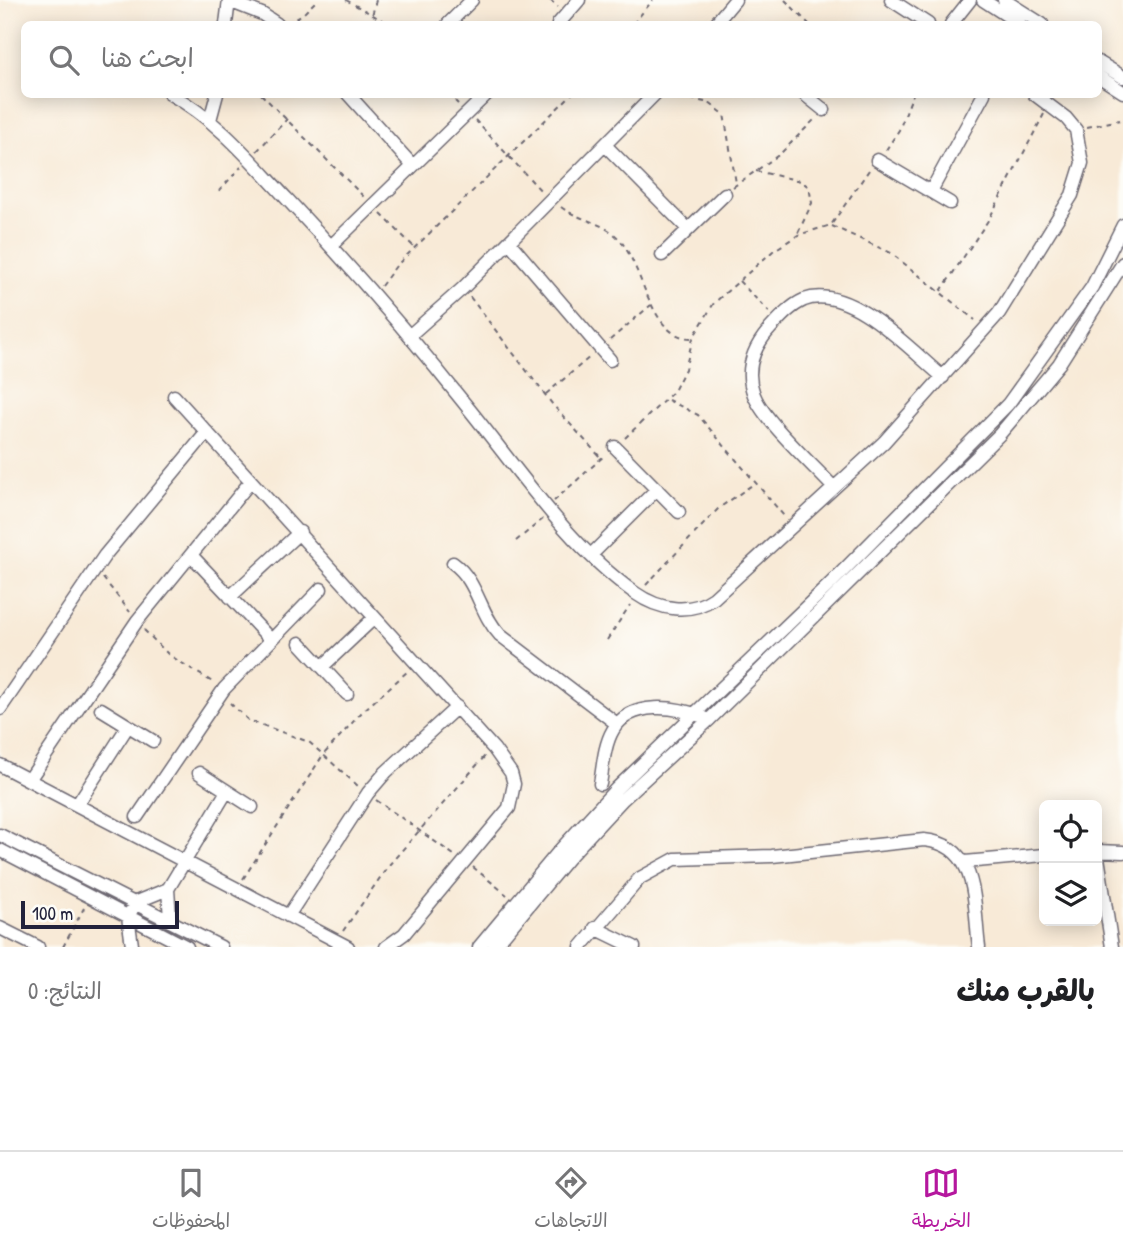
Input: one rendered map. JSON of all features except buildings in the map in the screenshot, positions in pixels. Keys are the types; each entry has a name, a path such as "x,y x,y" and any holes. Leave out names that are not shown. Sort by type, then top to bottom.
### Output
{"street":[{"path":"457,21 472,0"},
{"path":"561,21 579,0"},
{"path":"718,21 735,0"},
{"path":"891,0 923,21"},
{"path":"953,21 970,0"},
{"path":"983,0 1015,21"},
{"path":"1004,0 1037,21"},
{"path":"226,21 229,1 272,21"},
{"path":"1102,65 1123,78"},
{"path":"1102,79 1123,92"},
{"path":"176,98 210,120 331,246 410,335 550,510 591,555 637,595 679,609 704,606 793,526 884,442 987,330 1073,195 1082,163 1076,130 1040,98"},
{"path":"210,120 216,98"},
{"path":"352,98 413,166"},
{"path":"331,246 483,98"},
{"path":"410,335 463,288 651,98"},
{"path":"809,98 824,110"},
{"path":"931,191 982,98"},
{"path":"606,146 688,229"},
{"path":"877,160 950,203"},
{"path":"662,255 725,194"},
{"path":"494,947 596,827 1009,404 1092,287 1123,225"},
{"path":"509,242 610,360"},
{"path":"479,947 616,789 704,717 1012,421 1059,364 1123,263"},
{"path":"834,488 755,398 750,374 755,350 778,320 803,300 820,297 837,300 872,318 943,377"},
{"path":"174,396 300,532 415,664 457,707 511,773 513,797 509,808 404,934 386,947"},
{"path":"0,709 94,570 207,432"},
{"path":"615,447 679,512"},
{"path":"29,780 137,621 251,481"},
{"path":"591,555 657,489"},
{"path":"230,597 300,532"},
{"path":"191,555 271,640"},
{"path":"453,563 469,578 490,624 500,635 617,724"},
{"path":"137,817 224,689 321,589"},
{"path":"322,667 374,618"},
{"path":"300,643 346,694"},
{"path":"288,916 368,793 386,772 457,707"},
{"path":"600,784 609,740 617,724 641,710 657,707 704,717"},
{"path":"100,709 153,741"},
{"path":"77,805 128,726"},
{"path":"0,765 342,944"},
{"path":"199,773 253,807"},
{"path":"170,919 168,889 228,791"},
{"path":"0,835 221,947"},
{"path":"581,947 640,878 675,859 772,856 924,840 941,842 955,849 965,862 979,947"},
{"path":"15,858 21,845"},
{"path":"0,850 187,947"},
{"path":"1102,851 1123,852"},
{"path":"965,862 1039,855"},
{"path":"1099,863 1112,947"},
{"path":"154,930 131,946 128,916 136,902 168,889"},
{"path":"0,928 38,947"},
{"path":"595,928 634,947"}],"path":[{"path":"290,21 303,14 317,0"},
{"path":"346,0 381,21"},
{"path":"371,21 376,0"},
{"path":"636,21 653,0"},
{"path":"785,0 806,21"},
{"path":"265,98 415,247"},
{"path":"452,98 550,200 573,217 613,234 626,247 667,331 682,338 693,338"},
{"path":"376,296 389,273 510,158 568,98"},
{"path":"688,98 709,103 724,114 737,184"},
{"path":"516,541 601,458 667,400 681,381 693,338 714,303 737,280 797,235 831,225 899,130 911,98"},
{"path":"941,291 989,219 1048,104"},
{"path":"725,194 793,143 824,110"},
{"path":"1076,130 1120,120"},
{"path":"755,171 802,181 809,187 812,203 797,235"},
{"path":"831,225 891,253 987,330"},
{"path":"737,280 778,320"},
{"path":"463,288 553,405 601,458"},
{"path":"667,400 698,415 793,526"},
{"path":"607,640 637,595 714,512 755,483"},
{"path":"94,570 112,587 137,621 169,655 224,689 232,706 248,720 309,742 368,793 515,903"},
{"path":"237,888 323,755 362,712 415,664"},
{"path":"342,944 381,875 474,766 494,749"},
{"path":"63,947 90,896"}]}
